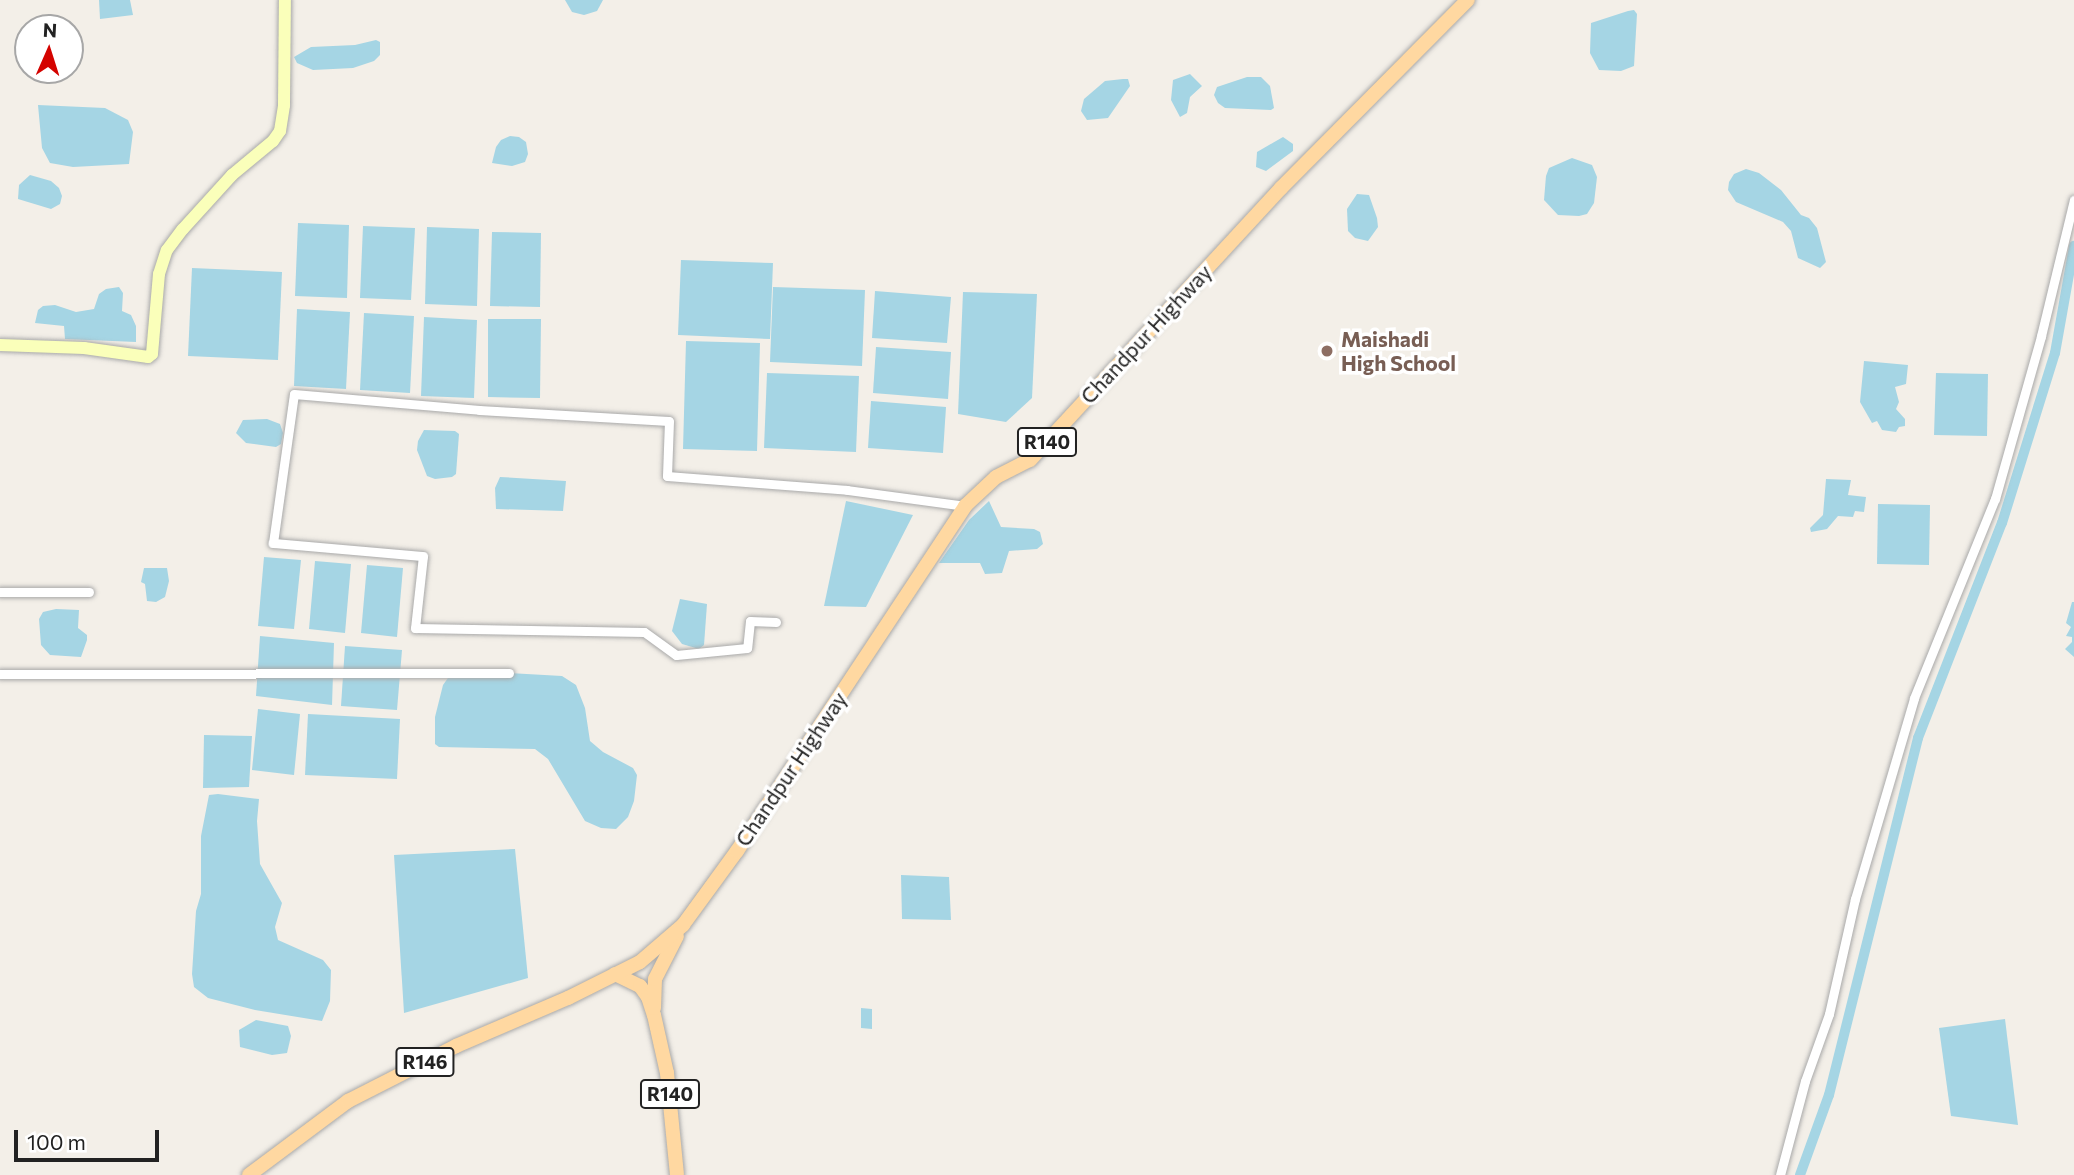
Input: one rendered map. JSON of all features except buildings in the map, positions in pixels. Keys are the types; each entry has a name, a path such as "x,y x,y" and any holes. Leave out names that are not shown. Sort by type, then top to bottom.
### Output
{"main road":[{"name":"Chandpur Highway","path":"682,925 737,851 965,506 996,477 1030,460 1281,188 1468,0"},
{"name":"R140","path":"615,974 655,951 682,925"},
{"name":"R140","path":"654,1015 655,979 682,925"},
{"name":"R140","path":"615,974 640,986 648,996 654,1015 667,1073 677,1175"},
{"name":"R146","path":"249,1175 348,1101 456,1046 615,974"}],"street":[{"path":"0,345 152,354 159,274 167,250 232,175 280,131 284,105 285,0"},
{"path":"1780,1175 1805,1081 1829,1014 1855,899 1914,698 1995,499 2041,336 2074,200"},
{"path":"776,622 750,621 747,648 676,655 644,632 415,628 423,556 273,543 294,394 466,409 669,421 667,476 846,491 965,506"},
{"path":"0,592 89,592"},
{"path":"0,674 509,673"}],"water":[{"path":"99,0 130,0 133,15 100,19"},
{"path":"565,0 603,0 597,11 584,15 572,12"},
{"path":"1634,10 1637,14 1634,66 1621,71 1599,70 1590,53 1591,23"},
{"path":"376,40 380,42 380,55 374,61 353,68 313,70 297,63 294,57 311,47 355,45"},
{"path":"1190,74 1202,86 1190,97 1187,113 1180,117 1171,100 1173,80"},
{"path":"1247,77 1261,77 1270,86 1274,108 1225,108 1218,103 1214,95 1217,87"},
{"path":"1128,79 1130,86 1108,118 1087,120 1081,111 1084,99 1105,81"},
{"path":"38,105 105,108 128,120 133,132 129,164 73,167 50,163 42,148"},
{"path":"510,136 519,137 526,142 528,154 525,162 512,166 492,163 496,147 501,140"},
{"path":"1283,137 1293,144 1293,151 1266,171 1256,167 1257,152"},
{"path":"1572,158 1592,165 1597,177 1594,203 1587,214 1558,215 1544,200 1546,176 1549,168"},
{"path":"1746,169 1759,173 1781,190 1801,215 1809,218 1817,228 1826,262 1820,268 1798,258 1791,231 1783,222 1736,202 1728,190 1729,182 1734,174"},
{"path":"30,175 51,181 59,188 62,196 60,204 51,209 18,199 19,185"},
{"path":"1357,194 1369,195 1377,218 1378,227 1368,241 1355,238 1348,231 1347,209"},
{"path":"298,223 349,225 347,298 295,296"},
{"path":"363,226 415,228 411,300 360,298"},
{"path":"427,227 479,229 477,306 425,304"},
{"path":"492,232 541,233 540,307 490,306"},
{"path":"681,260 773,263 770,339 678,335"},
{"path":"192,268 282,272 278,360 188,356"},
{"path":"119,287 123,293 122,311 131,315 136,326 136,342 65,339 64,326 35,323 38,310 43,306 55,305 76,312 94,309 99,294 106,289"},
{"path":"773,287 865,290 862,366 770,362"},
{"path":"875,291 951,297 947,343 872,338"},
{"path":"963,292 1037,294 1032,398 1006,422 958,414"},
{"path":"297,309 350,312 346,389 294,386"},
{"path":"364,313 414,316 410,393 360,390"},
{"path":"424,317 477,320 474,398 421,396"},
{"path":"488,319 541,319 540,398 488,397"},
{"path":"686,341 760,343 757,451 683,449"},
{"path":"876,347 951,352 948,399 873,393"},
{"path":"1864,361 1908,365 1906,384 1895,387 1899,402 1896,409 1905,419 1905,426 1899,427 1896,432 1882,430 1877,421 1872,423 1860,402"},
{"path":"767,373 859,376 856,452 764,448"},
{"path":"1936,373 1988,374 1987,436 1934,435"},
{"path":"871,401 946,407 943,453 868,448"},
{"path":"267,419 280,424 283,433 281,444 276,447 246,443 236,433 243,420"},
{"path":"424,430 455,431 459,434 456,474 452,477 435,479 427,476 417,450"},
{"path":"500,477 566,481 563,511 496,509 495,488"},
{"path":"1826,479 1851,480 1848,495 1866,497 1864,512 1855,511 1853,517 1838,516 1827,529 1811,532 1810,528 1823,515"},
{"path":"846,501 913,515 866,607 824,606"},
{"path":"989,501 1001,527 1034,529 1040,532 1043,544 1037,549 1009,551 1002,573 985,574 980,563 939,563 969,520"},
{"path":"1878,504 1930,505 1929,565 1877,564"},
{"path":"264,557 301,560 294,629 258,626"},
{"path":"315,561 351,564 345,633 309,629"},
{"path":"367,565 403,568 397,637 361,633"},
{"path":"144,568 167,568 169,581 165,597 156,602 147,601 145,584 141,582"},
{"path":"680,599 707,604 704,645 699,649 682,644 672,631"},
{"path":"2072,602 2074,657 2065,649 2072,642 2072,637 2066,636 2071,627 2066,623"},
{"path":"56,609 79,610 78,628 87,635 81,657 50,655 41,645 39,619 43,612"},
{"path":"260,636 334,643 332,705 256,696"},
{"path":"345,646 402,650 397,710 341,706"},
{"path":"509,673 562,676 576,685 585,708 590,741 603,752 633,768 637,775 634,801 628,817 616,829 601,828 585,821 548,759 535,749 439,747 435,744 435,717 443,685 448,678"},
{"path":"258,709 300,714 294,775 252,770"},
{"path":"308,714 400,719 397,779 305,775"},
{"path":"204,735 252,736 249,787 203,788"},
{"path":"209,795 259,799 257,821 260,864 282,903 275,927 278,940 323,960 331,970 330,1001 322,1021 255,1010 208,998 194,987 192,974 196,911 201,894 201,836"},
{"path":"515,849 528,978 404,1013 394,855"},
{"path":"901,875 949,877 951,920 902,919"},
{"path":"861,1008 872,1009 872,1029 861,1028"},
{"path":"2005,1019 2018,1125 1951,1116 1939,1028"},
{"path":"256,1020 288,1026 291,1036 287,1053 272,1055 240,1047 239,1030"}],"waterway":[{"path":"1800,1175 1829,1095 1918,738 2002,523 2055,353 2074,246"}],"place":[{"name":"Maishadi High School","path":"1327,351"}]}
